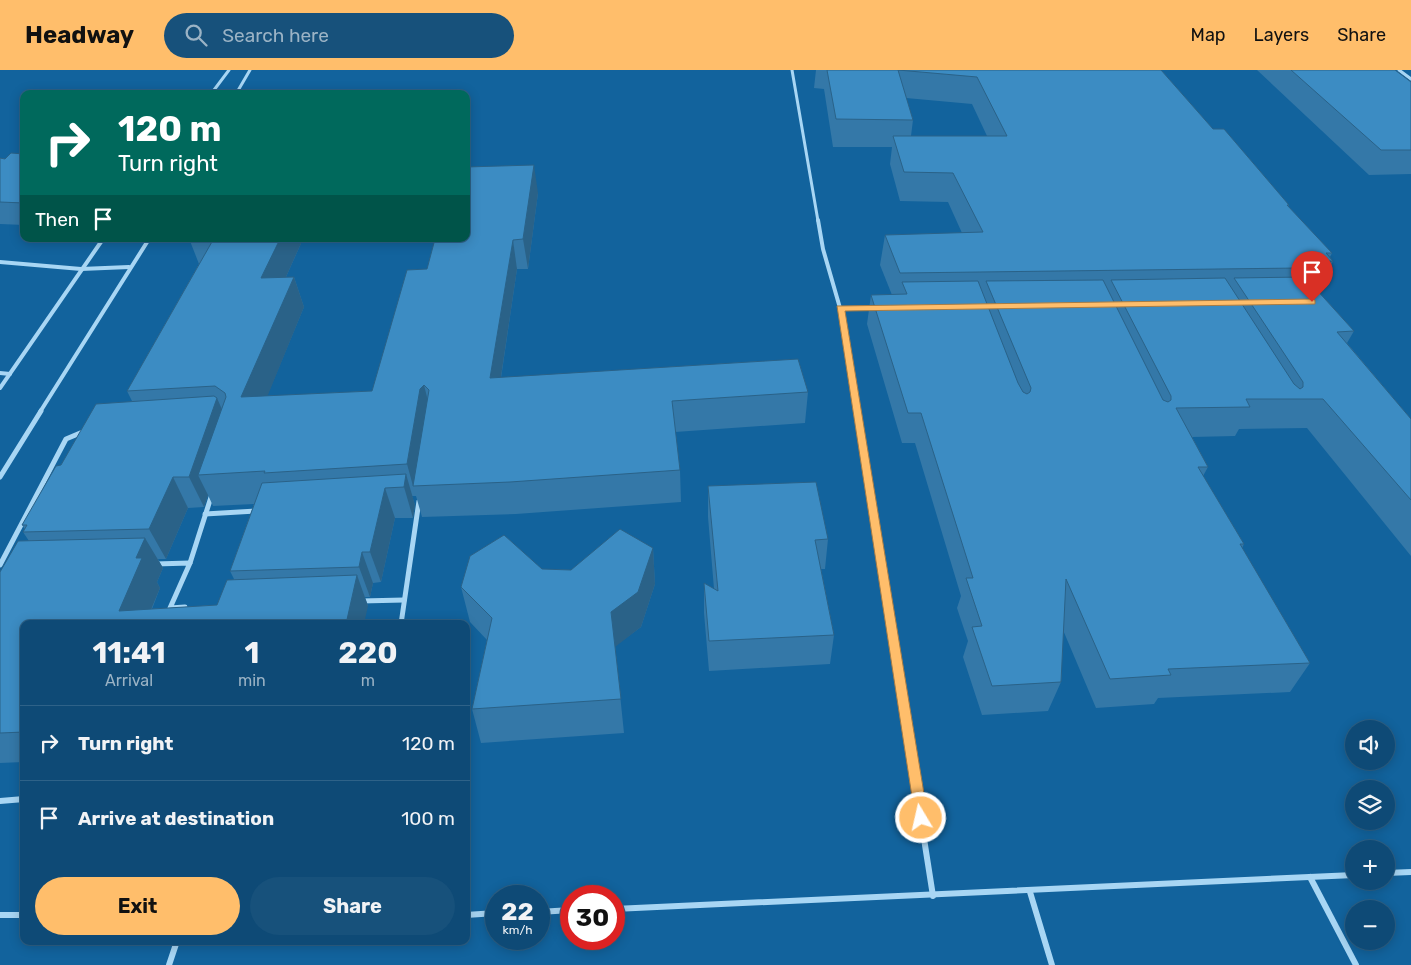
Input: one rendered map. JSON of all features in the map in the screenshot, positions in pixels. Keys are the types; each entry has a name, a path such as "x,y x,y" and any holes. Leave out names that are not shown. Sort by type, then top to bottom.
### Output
{"street":[{"path":"214,90 229,70"},
{"path":"238,90 250,70"},
{"path":"792,70 823,249 840,308 933,896"},
{"path":"1399,70 1411,79"},
{"path":"0,388 101,242"},
{"path":"0,477 129,267 147,242"},
{"path":"0,262 81,269 129,267"},
{"path":"840,308 888,308"},
{"path":"0,373 10,374"},
{"path":"0,565 66,439 86,430 95,430"},
{"path":"167,616 190,563 214,488"},
{"path":"402,620 421,490"},
{"path":"410,500 420,500"},
{"path":"205,514 264,510"},
{"path":"152,564 190,563"},
{"path":"0,568 10,568"},
{"path":"356,602 404,600"},
{"path":"170,608 190,607"},
{"path":"0,801 20,799"},
{"path":"1395,873 1411,872"},
{"path":"625,909 1030,892 1345,875"},
{"path":"1310,877 1356,965"},
{"path":"1030,892 1052,965"},
{"path":"470,915 485,914"},
{"path":"0,915 20,915"},
{"path":"169,965 175,945"}],"building":[{"path":"827,70 898,70 913,120 836,119"},
{"path":"898,70 1161,70 1213,129 1224,129 1289,205 1287,205 1332,253 1326,253 1333,261 1294,262 1299,268 900,273 885,235 983,232 953,173 904,172 893,136 1007,136 977,77"},
{"path":"1291,70 1395,70 1411,82 1411,150 1381,150"},
{"path":"11,153 20,154 20,203 0,202 0,158 5,159"},
{"path":"534,165 523,239 513,240 490,378 798,359 808,392 672,401 680,470 510,482 413,486 429,390 424,385 420,389 407,464 198,475 226,397 225,393 215,386 127,391 212,242 279,242 261,278 294,277 241,397 372,391 407,270 427,269 434,242 470,242 470,167"},
{"path":"1305,277 1354,331 1337,332 1411,419 1411,500 1323,399 1246,399 1250,407 1176,408 1208,467 1198,467 1244,544 1240,544 1310,663 1168,669 1171,675 1110,679 1066,579 1061,682 992,686 972,627 982,626 966,578 973,578 921,413 908,413 871,295 907,294 902,282 978,281 1018,383 1023,392 1027,394 1031,388 986,281 1103,280 1163,400 1168,402 1171,400 1171,396 1111,280 1225,278 1294,384 1300,389 1303,387 1303,382 1234,278"},
{"path":"214,396 217,398 189,477 173,477 149,529 23,532 27,525 22,525 56,466 61,465 96,404"},
{"path":"406,474 404,487 385,488 370,552 362,552 359,567 230,571 262,483"},
{"path":"816,482 828,539 815,540 834,635 709,641 704,583 718,591 708,486"},
{"path":"620,529 653,548 638,592 611,612 621,699 472,709 492,618 461,587 470,556 504,535 542,569 571,570"},
{"path":"145,538 136,558 142,558 119,611 217,605 227,580 357,575 347,620 20,620 20,732 0,733 0,572 18,541"}],"route":[{"path":"921,818 840,308 1312,302"}]}
